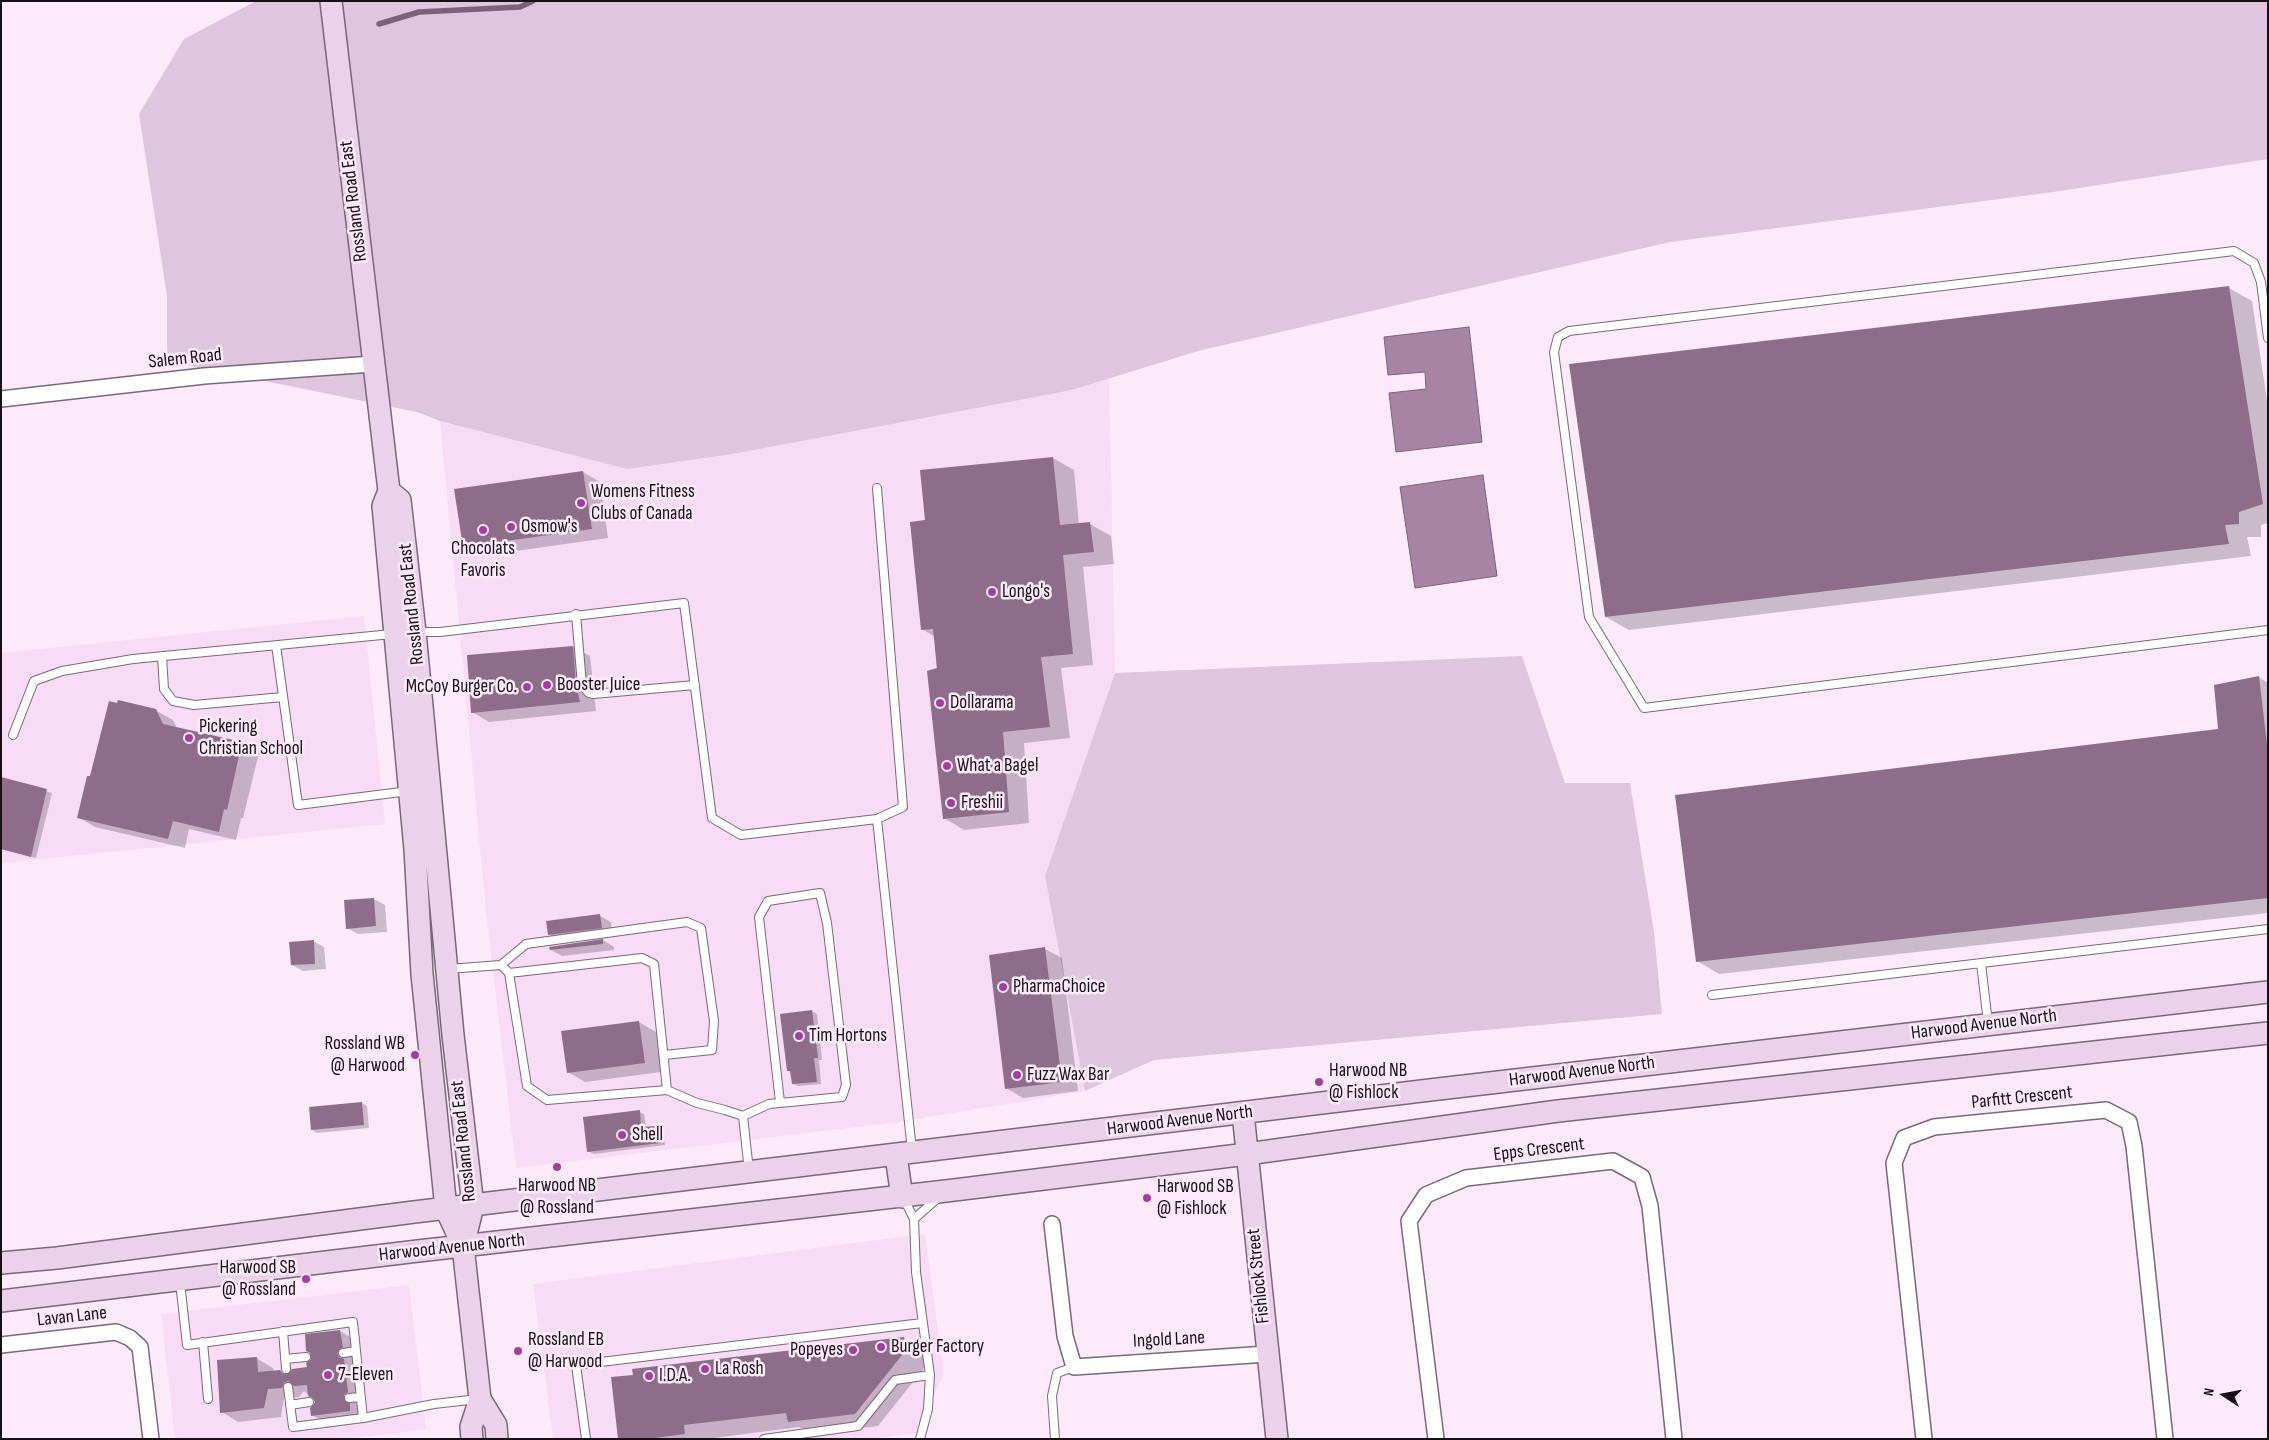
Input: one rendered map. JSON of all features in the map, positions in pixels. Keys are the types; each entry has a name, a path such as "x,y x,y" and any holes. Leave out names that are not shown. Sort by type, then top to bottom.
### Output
{"main road":[{"name":"Rossland Road East","path":"331,1 389,491 383,506 406,633 448,969 453,1034 473,1206 463,1246"},
{"name":"Rossland Road East","path":"406,633 410,791 416,849 422,974 446,1208 463,1246"},
{"name":"Harwood Avenue North","path":"1,1263 57,1258 446,1208 2268,992"},
{"name":"Harwood Avenue North","path":"1,1301 463,1246 902,1197 1247,1154 1558,1111 2268,1033"},
{"name":"Fishlock Street","path":"1243,1113 1277,1439"},
{"path":"902,1197 904,1154"},
{"path":"463,1246 480,1399 471,1427 471,1438"},
{"path":"480,1399 496,1425 497,1439"}],"street":[{"name":"Salem Road","path":"1,399 204,376 373,364"},
{"name":"Parfitt Crescent","path":"1924,1439 1894,1163 1904,1138 1934,1127 2106,1110 2129,1122 2134,1146 2165,1439"},
{"name":"Epps Crescent","path":"1436,1439 1409,1221 1426,1195 1466,1178 1613,1161 1642,1177 1650,1206 1674,1439"},
{"path":"1052,1224 1065,1336 1074,1366"},
{"name":"Lavan Lane","path":"1,1345 116,1332 130,1338 140,1347 151,1439"},
{"name":"Ingold Lane","path":"1074,1366 1267,1354"}],"lane":[{"path":"2268,338 2261,282 2254,263 2234,251 1569,331 1558,337 1554,352 1589,617 1644,708 2268,630"},
{"path":"13,736 34,682 62,671 162,656 406,633 440,632 576,614 684,603 712,818 741,835 877,819 903,807 877,488"},
{"path":"576,614 582,685 589,693 695,685"},
{"path":"276,645 298,805 410,791"},
{"path":"162,656 164,689 173,701 194,705 283,697"},
{"path":"877,819 904,1154"},
{"path":"501,965 509,973 527,1086 547,1100 667,1090 697,1102 743,1116 769,1104 842,1097 846,1085 826,923 820,893 768,901 759,917 780,1102"},
{"path":"448,969 501,965 526,944 687,922 701,928 714,1021 712,1050 664,1055"},
{"path":"1712,995 2268,929"},
{"path":"509,973 642,958 654,964 667,1090"},
{"path":"1981,963 1988,1024"},
{"path":"743,1116 750,1172"},
{"path":"914,1219 946,1191"},
{"path":"902,1197 914,1219 916,1272 930,1375 928,1410 920,1439"},
{"path":"180,1280 187,1345 353,1322 363,1418"},
{"path":"586,1439 576,1365 922,1323"},
{"path":"283,1331 286,1369"},
{"path":"203,1342 208,1399"},
{"path":"343,1353 356,1351"},
{"path":"285,1359 306,1357"},
{"path":"1055,1439 1052,1396 1057,1373 1074,1366"},
{"path":"764,1439 858,1426 894,1380 930,1375"},
{"path":"288,1387 293,1427 363,1418 434,1404 480,1399"},
{"path":"349,1398 361,1397"},
{"path":"290,1405 309,1402"}],"shaded area":[{"path":"256,1 2268,1 2268,159 2053,192 1670,242 1198,351 1072,390 732,454 627,469 440,421 417,412 167,361 167,296 139,114 184,39"},
{"path":"1469,327 1482,442 1396,452 1389,393 1426,389 1425,372 1388,375 1384,337"},
{"path":"1109,379 1115,673 1045,876 1085,1091 898,1122 516,1168 486,910 440,421 627,469 1072,390"},
{"path":"1483,475 1497,576 1415,588 1400,487"},
{"name":"Pickering Christian School","path":"364,616 385,824 1,863 1,653"},
{"path":"1522,656 1565,783 1630,783 1654,932 1662,1014 1154,1060 1085,1091 1045,876 1115,673"},
{"path":"925,1234 944,1375 914,1433 870,1439 553,1439 533,1284"},
{"path":"409,1285 426,1429 344,1439 175,1439 161,1314"}],"building":[{"path":"2229,286 2263,504 2239,512 2239,524 2225,525 2229,544 1605,617 1569,364"},
{"name":"Longo's","path":"1053,457 1060,525 1090,522 1094,552 1063,555 1073,654 1041,657 1050,727 1003,732 1009,812 943,819 927,671 937,668 933,629 921,630 910,522 925,520 920,470"},
{"path":"583,471 592,529 463,547 454,489"},
{"path":"573,646 576,685 580,702 471,713 467,655"},
{"path":"2259,676 2268,753 2268,898 1696,962 1675,795 2218,729 2214,685"},
{"path":"118,700 156,709 163,724 242,742 227,810 224,809 219,832 173,821 168,839 77,818 109,701 117,703"},
{"path":"1,777 47,789 31,857 1,849"},
{"path":"374,898 376,926 346,929 344,900"},
{"path":"600,914 602,928 548,935 546,921"},
{"path":"603,939 603,944 550,950 549,947"},
{"path":"314,940 315,964 291,965 289,942"},
{"path":"1045,947 1062,1082 1005,1089 989,955"},
{"name":"Tim Hortons","path":"812,1010 818,1058 814,1058 817,1082 792,1084 790,1071 787,1071 780,1014"},
{"path":"639,1021 645,1063 567,1073 561,1031"},
{"path":"362,1102 364,1125 311,1130 309,1107"},
{"name":"Shell","path":"640,1110 641,1127 658,1126 660,1143 587,1152 583,1117"},
{"path":"340,1330 343,1347 337,1353 339,1357 344,1359 348,1392 344,1395 344,1399 350,1404 350,1411 311,1416 310,1408 315,1402 313,1398 308,1396 307,1385 294,1386 288,1381 284,1383 282,1388 268,1389 264,1408 220,1413 217,1360 257,1357 258,1372 280,1370 283,1374 287,1374 292,1369 307,1367 306,1363 311,1359 310,1353 306,1351 305,1334"},
{"path":"904,1337 906,1350 855,1414 788,1422 786,1413 684,1425 685,1434 647,1439 618,1439 611,1377 633,1375 632,1369"}],"waterway":[{"path":"379,24 419,12 520,7 533,1"}],"place":[{"name":"Womens Fitness Clubs of Canada","path":"581,503"},
{"name":"Osmow's","path":"511,527"},
{"name":"Chocolats Favoris","path":"483,530"},
{"name":"Longo's","path":"992,592"},
{"name":"Booster Juice","path":"547,685"},
{"name":"McCoy Burger Co.","path":"527,687"},
{"name":"Dollarama","path":"940,703"},
{"name":"Pickering Christian School","path":"189,738"},
{"name":"What a Bagel","path":"947,766"},
{"name":"Freshii","path":"951,803"},
{"name":"PharmaChoice","path":"1003,987"},
{"name":"Tim Hortons","path":"799,1036"},
{"name":"Rossland WB @ Harwood","path":"415,1055"},
{"name":"Fuzz Wax Bar","path":"1017,1075"},
{"name":"Harwood NB @ Fishlock","path":"1319,1082"},
{"name":"Shell","path":"622,1135"},
{"name":"Harwood NB @ Rossland","path":"557,1167"},
{"name":"Harwood SB @ Fishlock","path":"1147,1198"},
{"name":"Harwood SB @ Rossland","path":"306,1279"},
{"name":"Burger Factory","path":"881,1347"},
{"name":"Popeyes","path":"853,1350"},
{"name":"Rossland EB @ Harwood","path":"518,1351"},
{"name":"La Rosh","path":"705,1369"},
{"name":"7-Eleven","path":"328,1375"},
{"name":"I.D.A.","path":"649,1376"}]}
